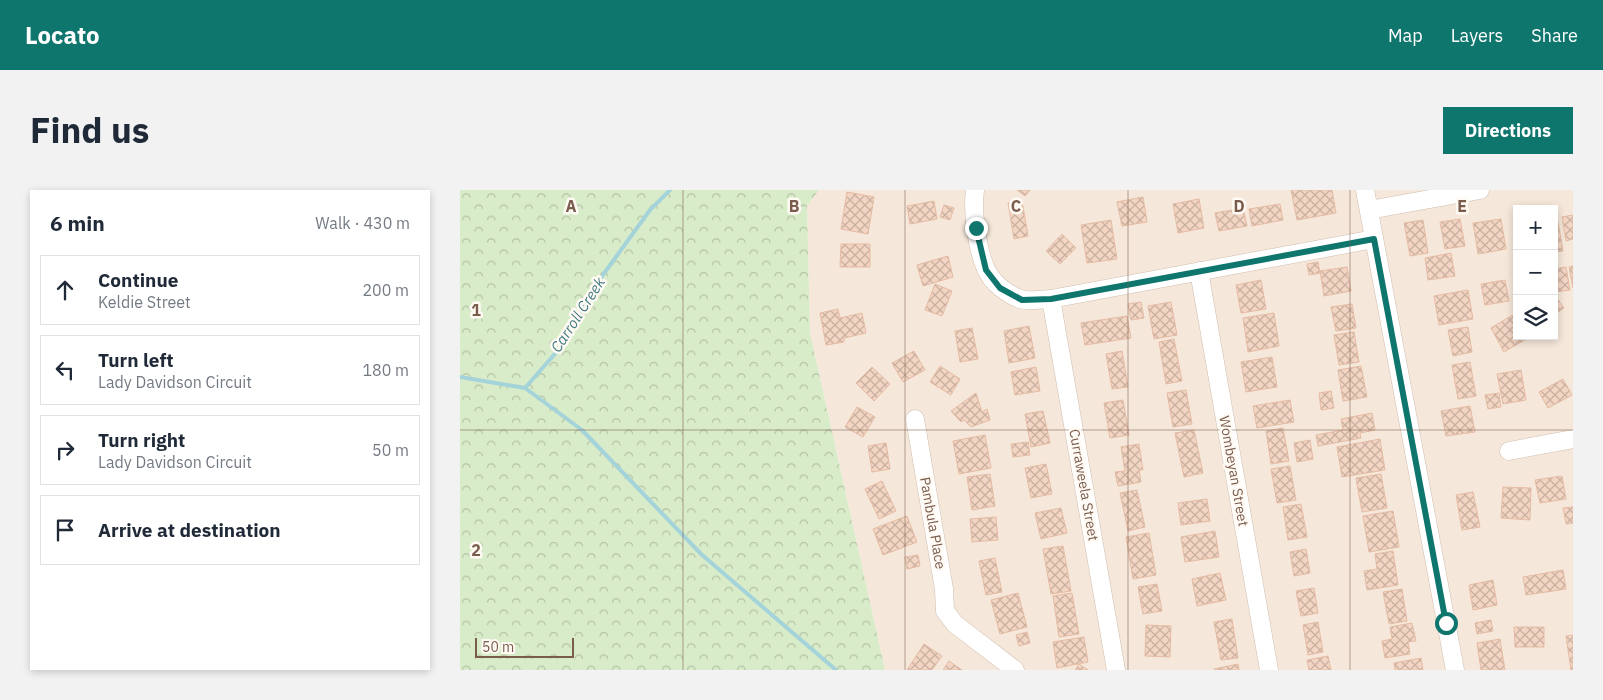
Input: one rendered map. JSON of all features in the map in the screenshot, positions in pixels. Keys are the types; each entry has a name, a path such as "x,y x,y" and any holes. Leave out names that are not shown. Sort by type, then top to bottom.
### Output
{"street":[{"path":"975,190 973,202 976,228 986,270 1000,288 1022,300 1051,299 1374,239"},
{"path":"1365,190 1455,670"},
{"path":"1369,210 1480,190"},
{"name":"Wombeyan Street","path":"1198,271 1269,670"},
{"name":"Curraweela Street","path":"1051,299 1116,670"},
{"name":"Pambula Place","path":"915,420 944,589 945,611 955,624 1015,670"},
{"path":"1508,451 1573,439"}],"shaded area":[{"path":"819,190 1573,190 1573,670 885,670 810,333 807,206"}],"green space":[{"path":"460,190 819,190 807,206 810,333 885,670 460,670"}],"building":[{"path":"1017,190 1030,190 1025,196"},
{"path":"1291,190 1332,190 1336,213 1297,220"},
{"path":"847,192 874,197 868,234 841,229"},
{"path":"1143,197 1147,222 1122,226 1117,202"},
{"path":"1199,199 1204,228 1178,233 1173,204"},
{"path":"934,201 937,219 910,224 907,206"},
{"path":"1022,201 1028,236 1014,239 1008,203"},
{"path":"1280,204 1283,220 1252,226 1249,209"},
{"path":"944,205 954,208 950,220 940,217"},
{"path":"1243,208 1247,226 1219,231 1215,213"},
{"path":"1573,215 1573,239 1566,241 1562,217"},
{"path":"1460,219 1465,246 1445,249 1440,222"},
{"path":"1501,219 1506,249 1478,254 1473,223"},
{"path":"1111,220 1117,259 1087,263 1081,225"},
{"path":"1423,220 1428,253 1410,256 1404,223"},
{"path":"1558,223 1563,251 1558,252"},
{"path":"1062,234 1076,248 1060,264 1046,251"},
{"path":"841,244 870,244 870,267 840,267"},
{"path":"1451,253 1455,276 1428,280 1425,258"},
{"path":"948,256 953,277 923,286 917,265"},
{"path":"1318,262 1320,273 1309,275 1307,264"},
{"path":"1573,266 1573,288 1569,267"},
{"path":"1347,267 1351,291 1324,296 1320,271"},
{"path":"1566,267 1570,290 1558,292 1558,268"},
{"path":"1261,280 1266,309 1241,313 1236,285"},
{"path":"1505,280 1509,301 1485,305 1481,284"},
{"path":"935,284 952,291 942,316 925,310"},
{"path":"1468,290 1473,319 1439,325 1434,296"},
{"path":"1558,300 1564,308 1558,312"},
{"path":"1141,302 1144,318 1131,320 1128,304"},
{"path":"1171,302 1177,335 1154,339 1148,306"},
{"path":"1352,304 1356,328 1336,331 1331,307"},
{"path":"838,309 840,318 862,313 866,333 844,338 844,342 826,345 820,313"},
{"path":"1274,313 1279,346 1248,352 1243,318"},
{"path":"1513,315 1513,340 1525,340 1504,352 1491,328"},
{"path":"1127,316 1131,338 1085,345 1081,323"},
{"path":"1029,326 1035,358 1009,363 1004,331"},
{"path":"1468,327 1472,352 1453,356 1448,330"},
{"path":"972,328 978,359 960,362 955,331"},
{"path":"1354,332 1359,362 1339,365 1334,335"},
{"path":"1174,339 1182,381 1166,384 1159,342"},
{"path":"914,351 925,370 903,382 892,363"},
{"path":"1122,351 1128,387 1112,389 1106,354"},
{"path":"1272,357 1277,387 1246,392 1241,362"},
{"path":"1470,362 1476,396 1458,399 1452,365"},
{"path":"940,366 960,379 951,395 930,382"},
{"path":"1361,366 1367,397 1343,401 1338,370"},
{"path":"872,367 890,384 874,401 856,383"},
{"path":"1036,367 1040,391 1015,395 1011,372"},
{"path":"1521,370 1526,400 1503,404 1497,374"},
{"path":"1563,379 1572,395 1548,408 1539,392"},
{"path":"1186,390 1192,424 1173,427 1167,393"},
{"path":"1331,391 1334,408 1321,410 1319,393"},
{"path":"976,393 982,412 987,409 990,420 971,427 964,420 961,422 951,411"},
{"path":"1499,393 1501,407 1488,409 1485,395"},
{"path":"1123,400 1129,435 1110,438 1104,403"},
{"path":"1290,400 1294,422 1257,428 1253,406"},
{"path":"1470,406 1475,432 1446,436 1441,411"},
{"path":"857,407 875,417 863,437 845,427"},
{"path":"1043,411 1050,443 1031,447 1025,414"},
{"path":"1372,413 1375,430 1360,433 1361,438 1318,446 1316,435 1343,430 1341,419"},
{"path":"1283,428 1289,461 1271,464 1266,431"},
{"path":"1194,430 1203,473 1184,477 1175,433"},
{"path":"985,435 991,468 959,474 953,441"},
{"path":"1380,439 1385,470 1342,477 1337,447"},
{"path":"1310,440 1313,459 1297,462 1294,443"},
{"path":"1028,442 1030,455 1013,457 1011,444"},
{"path":"886,443 890,469 872,472 868,446"},
{"path":"1139,444 1143,470 1139,470 1141,482 1118,486 1115,472 1125,471 1121,447"},
{"path":"1046,464 1052,494 1031,498 1025,468"},
{"path":"1290,466 1296,500 1277,503 1271,469"},
{"path":"990,474 995,506 972,510 967,477"},
{"path":"1381,474 1387,508 1362,512 1356,478"},
{"path":"1562,476 1566,499 1540,503 1535,480"},
{"path":"882,481 896,511 879,519 865,489"},
{"path":"1503,487 1531,488 1530,520 1501,518"},
{"path":"1137,490 1145,527 1128,531 1120,493"},
{"path":"1473,492 1480,527 1462,530 1456,495"},
{"path":"1207,499 1210,521 1181,525 1178,503"},
{"path":"1301,504 1307,537 1288,540 1283,507"},
{"path":"1573,507 1573,523 1566,524 1563,508"},
{"path":"1061,508 1067,533 1041,539 1035,513"},
{"path":"1393,511 1399,547 1369,552 1363,516"},
{"path":"907,516 917,542 883,555 873,529"},
{"path":"996,517 998,540 972,542 970,519"},
{"path":"1215,531 1219,557 1185,562 1181,537"},
{"path":"1149,533 1156,575 1133,579 1126,537"},
{"path":"1063,546 1071,591 1051,594 1043,549"},
{"path":"1306,549 1310,573 1294,576 1290,552"},
{"path":"1393,551 1398,585 1367,590 1364,571 1377,569 1375,554"},
{"path":"918,555 920,566 907,569 905,557"},
{"path":"995,558 1002,592 986,595 979,561"},
{"path":"1563,570 1566,589 1526,595 1523,577"},
{"path":"1220,573 1226,600 1197,606 1192,579"},
{"path":"1493,580 1497,605 1473,610 1469,585"},
{"path":"1157,584 1162,611 1143,614 1138,587"},
{"path":"1314,588 1318,613 1301,616 1296,591"},
{"path":"1402,589 1407,621 1389,624 1383,592"},
{"path":"1018,593 1027,627 1000,634 991,600"},
{"path":"1072,593 1079,634 1059,637 1053,596"},
{"path":"1232,619 1238,658 1221,660 1214,622"},
{"path":"1491,620 1493,631 1477,634 1475,623"},
{"path":"1318,622 1323,652 1308,655 1303,625"},
{"path":"1412,623 1416,641 1408,642 1410,654 1385,658 1382,641 1392,639 1390,627"},
{"path":"1146,625 1171,626 1170,657 1145,656"},
{"path":"1514,627 1544,627 1544,647 1515,647"},
{"path":"1027,632 1030,643 1019,646 1016,635"},
{"path":"1573,635 1573,670 1571,670 1566,636"},
{"path":"1084,637 1088,662 1057,668 1053,642"},
{"path":"1500,639 1505,670 1481,670 1477,643"},
{"path":"924,644 942,656 932,670 907,670"},
{"path":"1328,656 1331,670 1309,670 1307,660"},
{"path":"1421,658 1423,670 1395,670 1394,663"},
{"path":"949,661 962,670 943,670"},
{"path":"1079,664 1088,670 1075,670"},
{"path":"1238,664 1239,670 1214,669"}],"waterway":[{"name":"Carroll Creek","path":"460,377 525,388 560,348 597,283 650,210 670,190"},
{"path":"525,388 582,430 701,554 836,670"}],"route":[{"path":"976,228 986,270 1000,288 1022,300 1051,299 1374,239 1446,623"}]}
